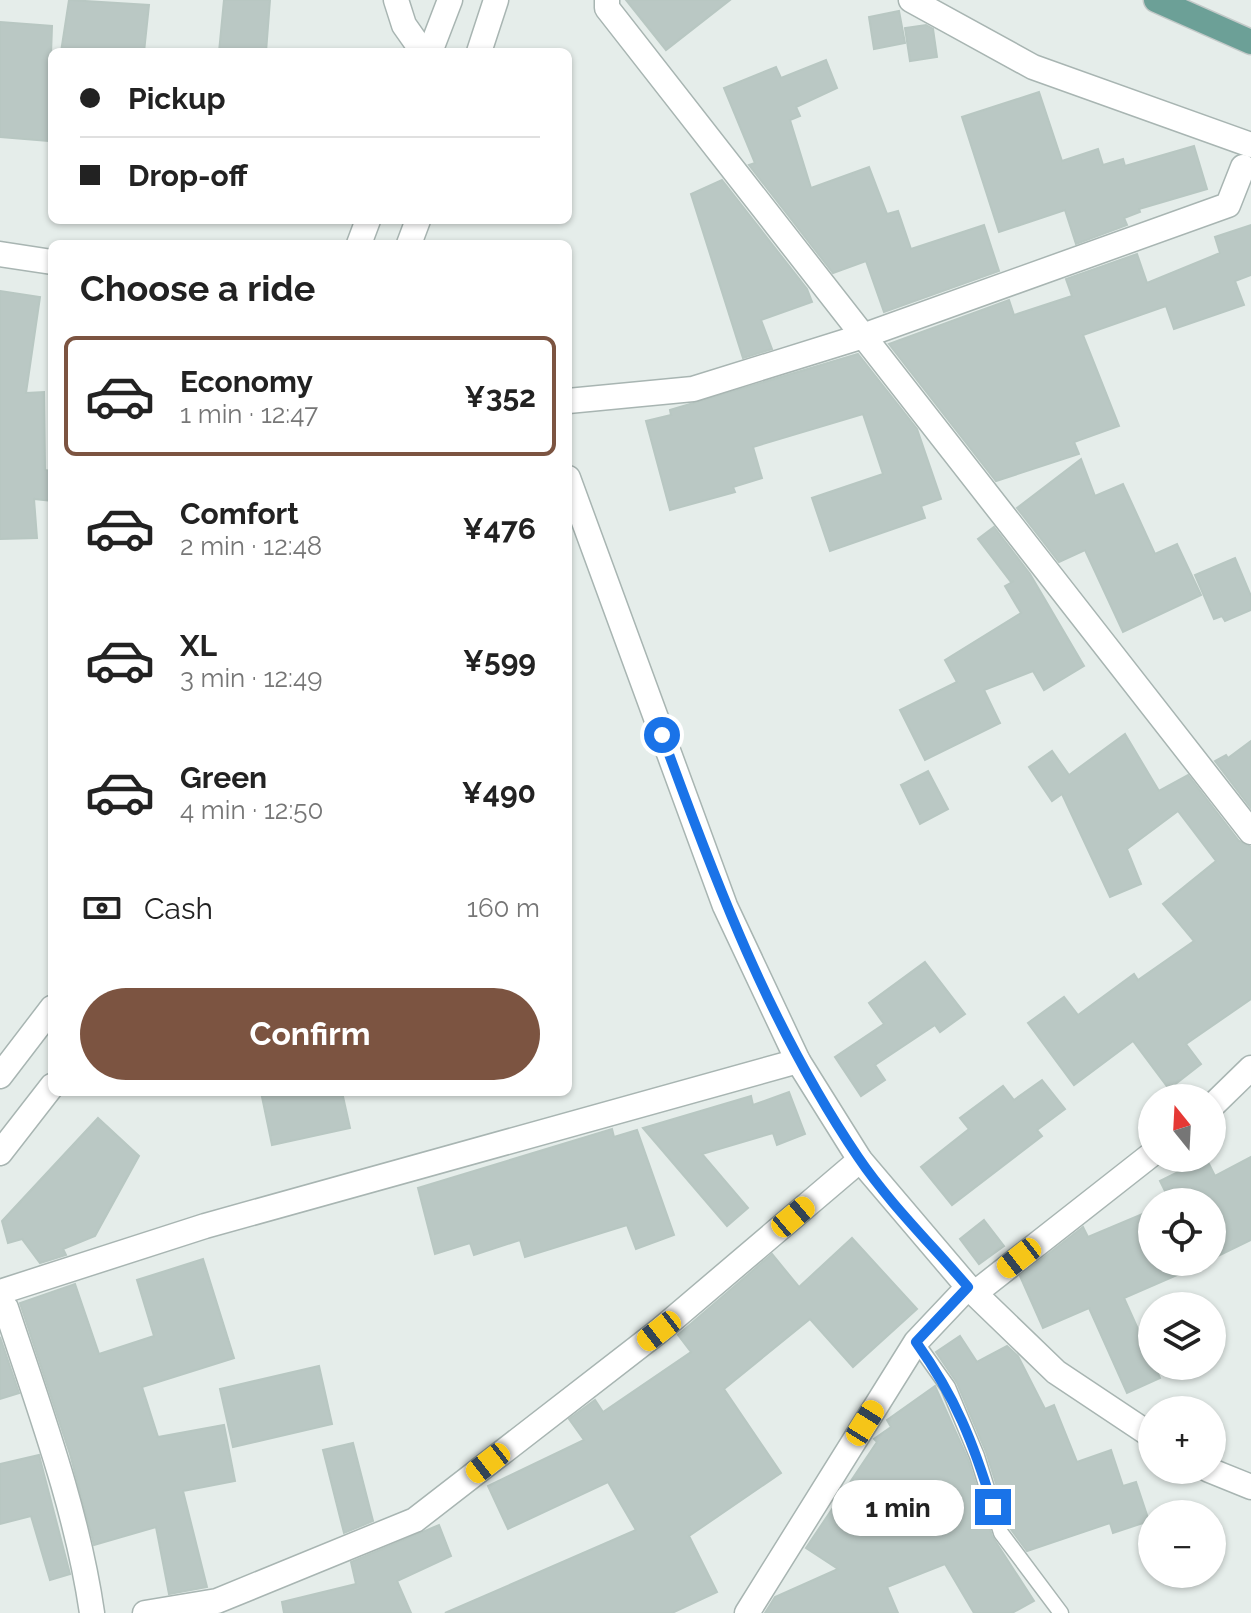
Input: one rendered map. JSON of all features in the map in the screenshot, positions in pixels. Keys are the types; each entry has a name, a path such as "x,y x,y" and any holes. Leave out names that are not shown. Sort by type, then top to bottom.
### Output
{"main road":[{"path":"1156,0 1251,42"}],"street":[{"path":"396,0 404,25 420,48"},
{"path":"432,48 450,0"},
{"path":"480,48 496,0"},
{"path":"607,0 607,8 860,337 1251,832"},
{"path":"572,401 693,389 860,337 1228,205 1249,158 1033,67 911,0"},
{"path":"0,254 48,261"},
{"path":"572,489 725,906 798,1061 860,1160 971,1290 1056,1372 1138,1427"},
{"path":"0,1076 48,1013"},
{"path":"0,1292 205,1226 798,1061"},
{"path":"1226,1092 1251,1068"},
{"path":"0,1153 48,1091"},
{"path":"145,1613 218,1607 415,1520 659,1331 860,1160"},
{"path":"747,1613 916,1342 971,1290 1138,1165"},
{"path":"0,1302 6,1308 53,1452 86,1576 92,1613"},
{"path":"1226,1477 1251,1487"}],"lane":[{"path":"916,1342 948,1387 977,1456 1001,1533 1061,1613"}],"building":[{"path":"69,0 149,5 144,48 62,48"},
{"path":"224,0 270,0 266,48 219,48"},
{"path":"626,0 730,0 666,50"},
{"path":"899,11 905,43 874,49 869,17"},
{"path":"0,22 52,26 51,48 48,48 48,141 0,137"},
{"path":"926,25 933,29 937,57 910,61 905,28"},
{"path":"826,60 837,88 796,107 800,116 790,120 811,188 869,167 887,214 898,211 911,249 984,225 999,271 884,312 866,261 833,273 749,165 755,163 724,88 776,67 781,78"},
{"path":"1039,92 1062,161 1098,149 1103,165 1123,159 1125,166 1194,146 1207,189 1139,209 1140,212 1124,218 1127,225 1076,244 1065,210 999,232 962,117"},
{"path":"722,180 807,289 812,302 761,320 772,349 743,358 691,194"},
{"path":"1251,225 1251,275 1235,281 1244,305 1174,329 1166,306 1083,335 1119,426 1074,442 1079,454 996,481 889,344 1009,300 1014,315 1072,296 1066,279 1137,254 1147,283 1220,253 1215,237"},
{"path":"0,291 40,297 26,393 44,392 48,501 34,499 37,538 0,539"},
{"path":"858,354 917,429 941,499 921,506 925,518 830,551 812,498 883,474 863,414 753,447 762,478 733,487 735,492 670,510 646,421 671,415 670,410"},
{"path":"1081,459 1095,496 1123,484 1155,554 1177,544 1201,595 1123,632 1085,550 1059,562 1017,508"},
{"path":"994,527 1030,574 1084,666 1044,690 1033,671 984,690 1000,723 925,760 900,710 957,682 945,660 1021,613 1005,586 1014,581 1011,582 978,539"},
{"path":"1235,558 1251,596 1251,610 1225,621 1222,616 1214,619 1195,575"},
{"path":"1125,734 1159,791 1188,775 1239,841 1251,847 1251,999 1186,1044 1201,1064 1175,1084 1165,1084 1133,1041 1074,1085 1028,1023 1064,997 1078,1015 1134,974 1138,980 1194,941 1163,904 1216,861 1178,811 1127,849 1141,884 1110,897 1062,794 1052,801 1029,767 1052,751 1069,775"},
{"path":"1251,741 1251,808 1215,761 1226,755 1228,758"},
{"path":"928,771 948,809 920,824 901,785"},
{"path":"925,962 965,1014 940,1032 935,1025 875,1065 885,1080 861,1096 835,1057 884,1024 869,1003"},
{"path":"1042,1080 1065,1109 1037,1130 1042,1136 952,1205 921,1167 969,1129 960,1118 1003,1086 1014,1100"},
{"path":"789,1092 805,1134 777,1145 773,1133 702,1154 748,1208 727,1226 643,1128 751,1096 753,1105"},
{"path":"262,1096 343,1096 350,1128 272,1145"},
{"path":"98,1118 139,1156 95,1236 63,1249 66,1255 40,1263 22,1239 8,1243 2,1221"},
{"path":"612,1129 614,1137 637,1130 674,1235 636,1249 627,1225 525,1257 520,1240 474,1255 470,1243 435,1254 418,1188"},
{"path":"1251,1157 1251,1240 1226,1252 1226,1188 1164,1188 1160,1181 1178,1172 1213,1172 1215,1176"},
{"path":"1138,1216 1138,1276 1175,1276 1124,1298 1138,1329 1138,1380 1156,1380 1127,1393 1089,1308 1043,1328 1020,1276 1083,1227 1088,1237"},
{"path":"984,1220 1004,1246 979,1264 960,1239"},
{"path":"852,1238 917,1309 853,1367 810,1319 724,1389 781,1473 689,1536 717,1592 672,1613 445,1613 636,1530 608,1482 508,1529 488,1486 584,1440 569,1419 595,1400 603,1412 691,1352 678,1335 772,1254 799,1287"},
{"path":"203,1259 234,1358 142,1387 158,1437 224,1425 235,1481 183,1491 207,1587 169,1594 156,1527 94,1545 70,1454 20,1303 75,1284 99,1354 154,1336 137,1280"},
{"path":"960,1336 977,1362 1007,1346 1018,1356 1045,1409 1054,1405 1077,1462 1111,1450 1123,1486 1136,1482 1142,1500 1138,1500 1138,1525 1113,1533 1110,1523 1027,1551 1010,1528 986,1452 957,1383 936,1352"},
{"path":"0,1337 19,1393 0,1399"},
{"path":"319,1366 332,1424 233,1447 220,1389"},
{"path":"935,1386 968,1459 992,1536 1034,1601 1012,1613 974,1613 945,1564 887,1587 898,1613 765,1613 775,1597 838,1569 806,1548 877,1442 874,1439 891,1427 887,1420"},
{"path":"353,1443 373,1521 344,1533 323,1450"},
{"path":"39,1455 70,1574 50,1580 31,1516 0,1524 0,1464"},
{"path":"439,1525 451,1556 397,1581 411,1613 284,1613 282,1602 356,1584 351,1562"}],"route":[{"path":"662,735 725,906 798,1061 860,1160 968,1287 916,1342 948,1387 977,1456 993,1507"}]}
